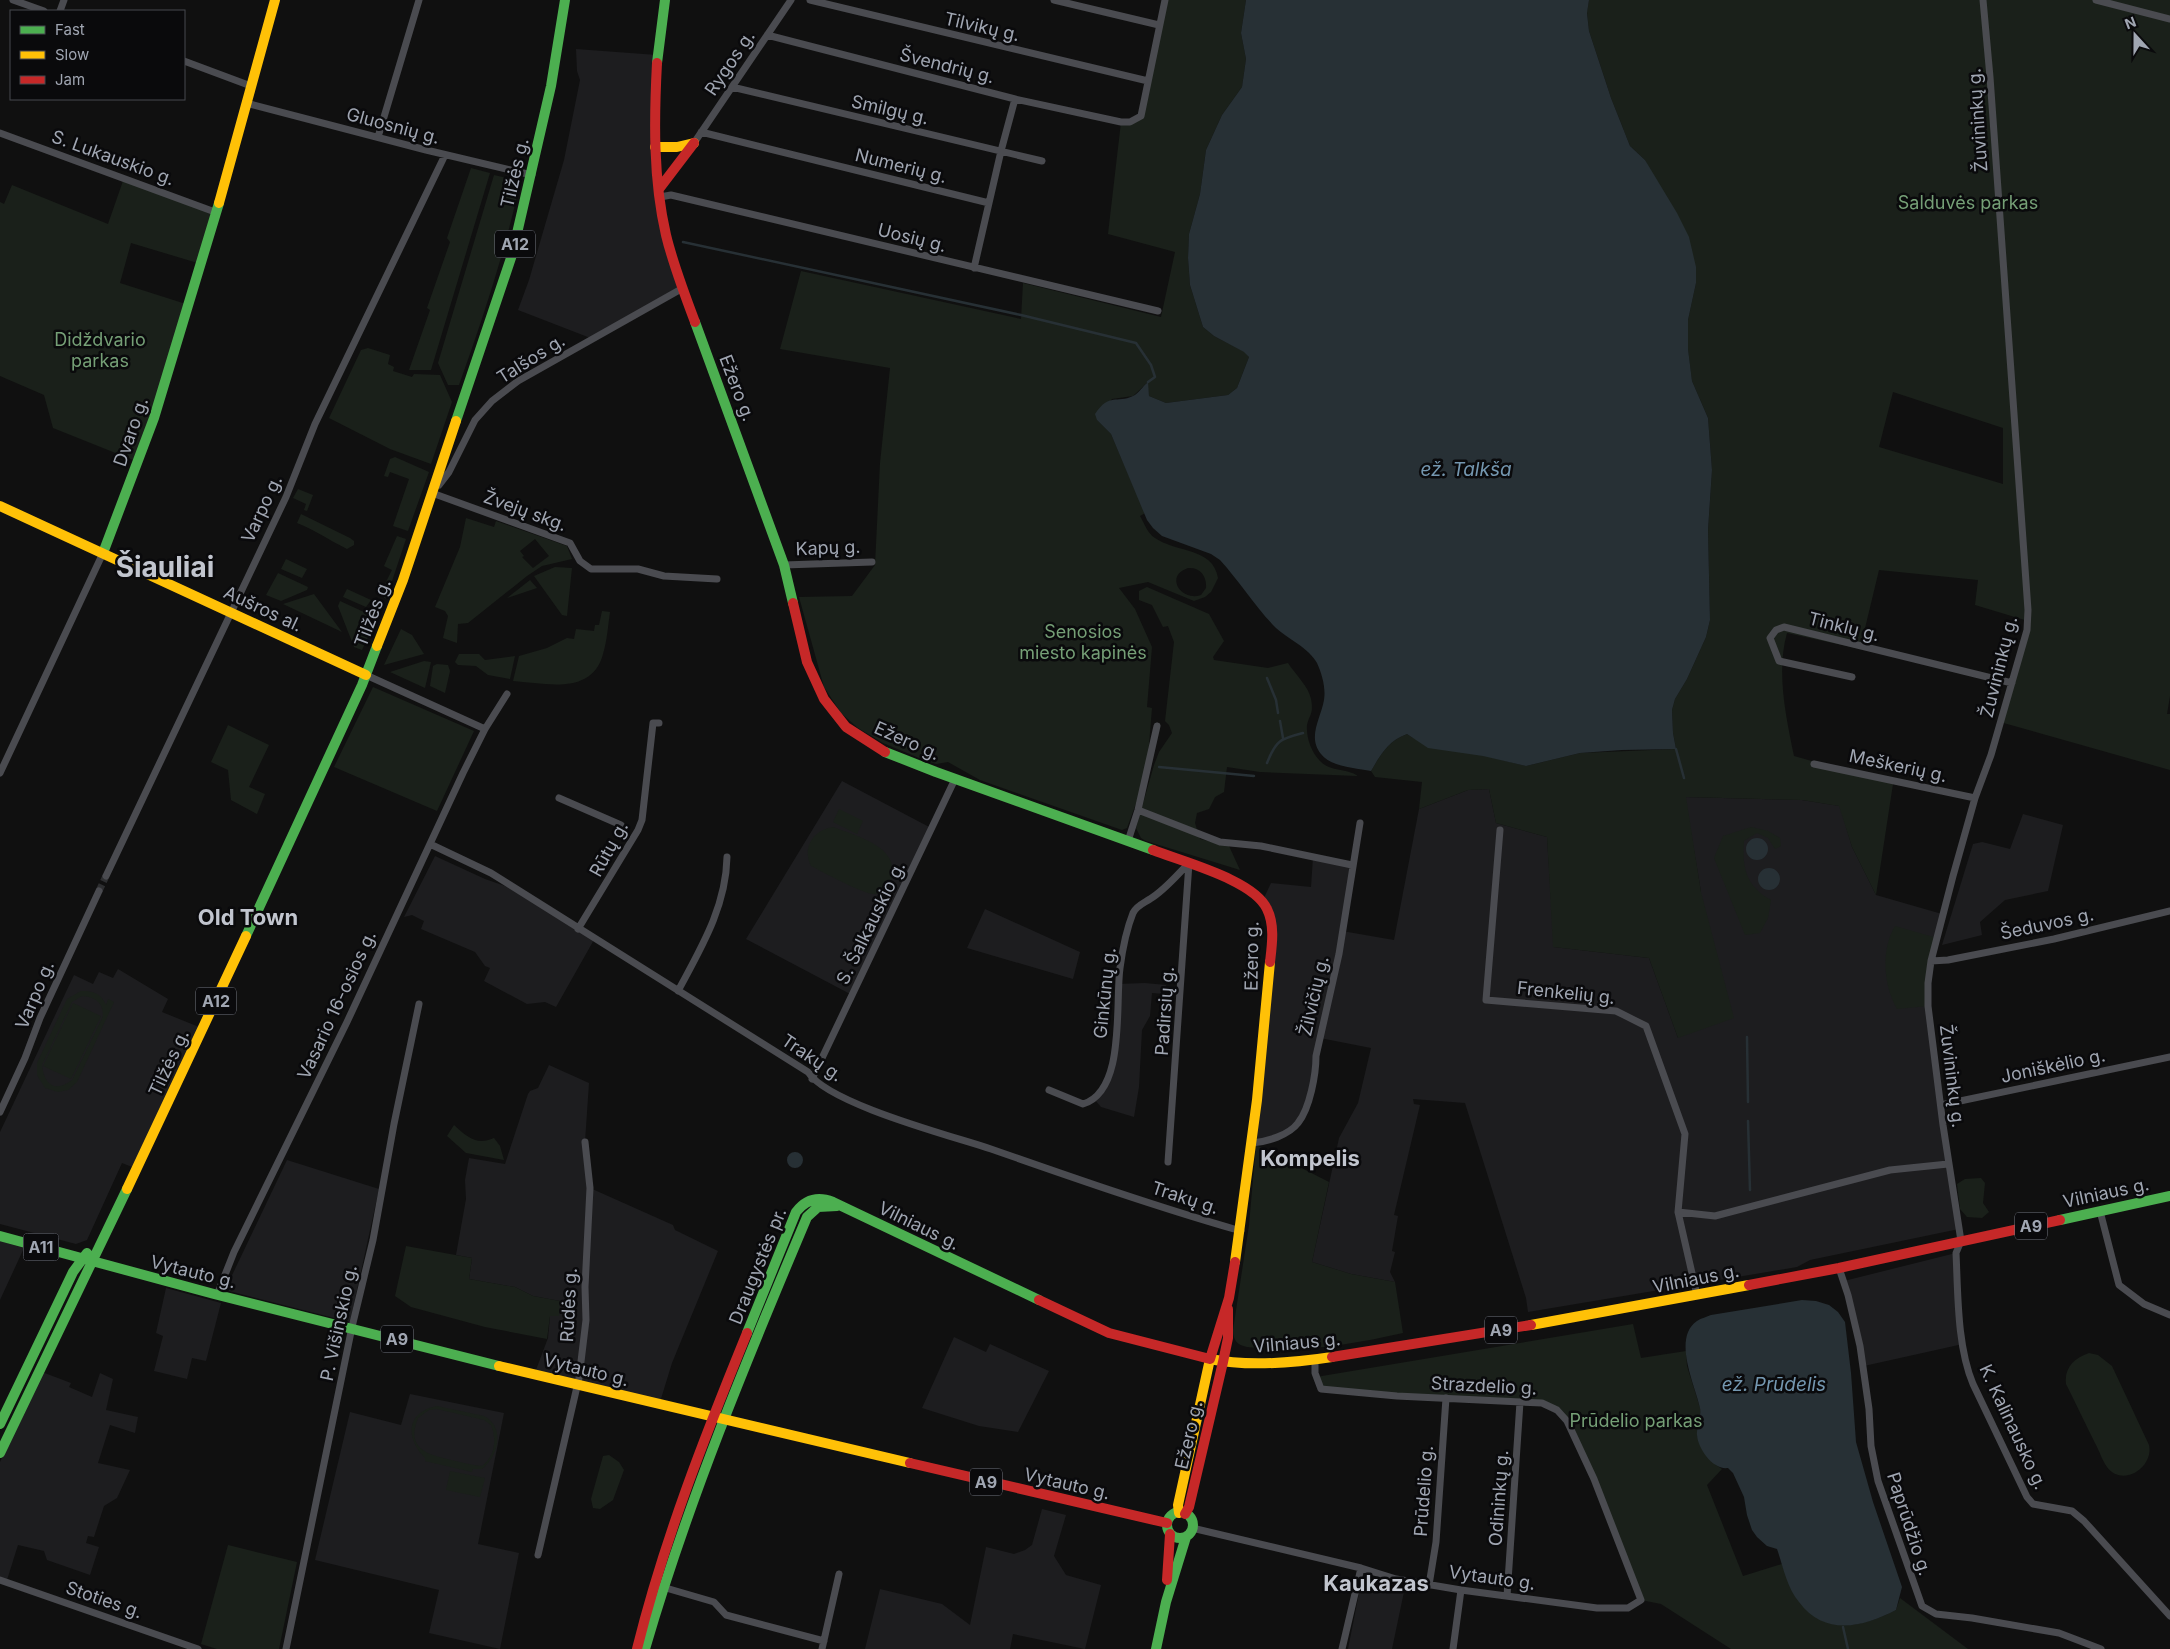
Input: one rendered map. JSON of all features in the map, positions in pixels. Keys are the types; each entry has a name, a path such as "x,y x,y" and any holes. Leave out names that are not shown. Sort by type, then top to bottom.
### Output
{"main road":[{"name":"Dvaro g.","path":"103,553 123,505 193,292 275,0"},
{"name":"Tilžės g.","path":"0,1453 3,1440 87,1260 91,1247 107,1218 118,1205 204,1029 366,675 403,580 498,299 532,175 551,86 565,0"},
{"name":"Ežero g.","path":"664,0 655,87 655,147 659,193 666,234 683,288 784,565 807,662 818,689 831,710 853,733 881,750 1189,863 1250,888 1263,900 1271,915 1272,946 1241,1231 1229,1298 1210,1359 1178,1505 1182,1513"},
{"path":"655,147 678,147 694,143"},
{"path":"659,193 694,143"},
{"name":"Aušros al.","path":"0,506 366,675"},
{"name":"Vilniaus g.","path":"1223,1362 1234,1364 1315,1360 1697,1295 1839,1268 2170,1196"},
{"name":"Draugystės pr.","path":"645,1649 658,1586 679,1508 713,1417 799,1207 819,1198 826,1198 838,1206"},
{"name":"Draugystės pr.","path":"637,1649 658,1586 690,1502 807,1217 818,1206 838,1206"},
{"name":"Vilniaus g.","path":"838,1206 1109,1333 1210,1359"},
{"name":"Vytauto g.","path":"0,1236 217,1295 577,1386 1167,1523"},
{"name":"Tilžės g.","path":"0,1424 73,1272 87,1260"},
{"name":"Ežero g.","path":"1167,1523 1174,1514 1182,1513 1190,1507 1228,1338 1229,1298"},
{"name":"A9","path":"1210,1359 1223,1362"},
{"path":"1156,1649 1166,1602 1186,1537 1192,1528 1189,1517 1182,1513"},
{"path":"1166,1602 1170,1534 1167,1523"},
{"path":"1170,1534 1180,1538 1186,1537"}],"street":[{"path":"13,0 41,10"},
{"path":"378,137 419,0"},
{"name":"Rygos g.","path":"694,143 791,0"},
{"name":"Tilvikų g.","path":"810,0 1148,81"},
{"path":"1054,0 1159,25"},
{"path":"1148,81 1165,0"},
{"name":"Žuvininkų g.","path":"1961,1241 1948,1164 1928,1006 1930,961 1975,798 1991,755 2027,630 2028,585 1983,0"},
{"path":"2096,0 2170,19"},
{"name":"Švendrių g.","path":"767,35 1015,99 1120,122 1130,122 1141,116 1148,81"},
{"path":"185,61 251,86"},
{"name":"Smilgų g.","path":"732,87 1042,161"},
{"path":"974,268 1015,99"},
{"name":"Gluosnių g.","path":"246,103 449,156 532,175"},
{"name":"Numerių g.","path":"701,132 989,203"},
{"name":"S. Lukauskio g.","path":"0,133 215,212"},
{"name":"Varpo g.","path":"106,876 286,497 315,424 449,156"},
{"name":"Uosių g.","path":"659,193 1158,311"},
{"name":"Talšos g.","path":"432,494 449,472 475,420 492,401 518,381 683,288"},
{"name":"Žvejų skg.","path":"432,494 570,543 580,561 591,569 638,569 670,576 717,579"},
{"name":"Dvaro g.","path":"0,773 103,553"},
{"name":"Kapų g.","path":"784,565 872,562"},
{"name":"Tinklų g.","path":"1852,677 1779,661 1770,638 1776,630 1784,627 2012,683"},
{"name":"Aušros al.","path":"366,675 485,729"},
{"name":"Vasario 16-osios g.","path":"217,1295 234,1252 347,1022 485,729 507,694"},
{"name":"Rūtų g.","path":"578,929 640,825 653,723 659,723"},
{"path":"1128,841 1138,810 1157,726"},
{"name":"Meškerių g.","path":"1814,764 1975,798"},
{"name":"S. Šalkauskio g.","path":"812,1079 956,779"},
{"path":"559,798 621,825"},
{"path":"1138,810 1220,842 1262,846 1352,865"},
{"name":"Žilvičių g.","path":"1252,1143 1268,1140 1293,1128 1303,1115 1308,1102 1338,954 1360,823"},
{"name":"Frenkelių g.","path":"1500,830 1486,1000 1616,1011 1646,1026 1685,1134 1678,1212 1697,1295"},
{"name":"Trakų g.","path":"430,844 491,873 808,1072 816,1083 852,1101 910,1123 1194,1218 1241,1231"},
{"path":"678,990 712,928 723,890 727,857"},
{"name":"Ginkūnų g.","path":"1049,1090 1083,1104 1094,1099 1103,1088 1112,1065 1120,967 1133,914 1139,906 1155,896 1189,863"},
{"name":"Padirsių g.","path":"1168,1162 1189,863"},
{"name":"Varpo g.","path":"0,1112 25,1058 40,1018 99,891"},
{"name":"Šeduvos g.","path":"1930,961 1948,960 2044,941 2170,911"},
{"name":"P. Višinskio g.","path":"286,1649 352,1328 373,1240 394,1124 419,1004"},
{"name":"Joniškėlio g.","path":"1941,1105 2170,1057"},
{"name":"Rūdės g.","path":"538,1555 577,1386 586,1320 585,1287 590,1188 585,1142"},
{"path":"1678,1212 1715,1216 1890,1170 1948,1164"},
{"path":"2100,1211 2119,1285 2144,1304 2170,1315"},
{"name":"K. Kalinausko g.","path":"1961,1241 1956,1253 1958,1291 1963,1344 1969,1375 2024,1492 2033,1504 2072,1511 2084,1521 2170,1616"},
{"name":"Paprūdžio g.","path":"1839,1268 1848,1295 1860,1346 1869,1409 1871,1446 1878,1481 1893,1520 1918,1601 1925,1609 1936,1614 1972,1618 2059,1633 2101,1649"},
{"name":"Strazdelio g.","path":"1315,1360 1315,1372 1321,1389 1397,1396 1520,1402 1542,1404 1557,1410 1567,1421 1594,1479 1641,1600"},
{"name":"Prūdelio g.","path":"1429,1585 1436,1542 1446,1398"},
{"name":"Odininkų g.","path":"1507,1596 1520,1402"},
{"name":"Vytauto g.","path":"1192,1528 1429,1585 1597,1608 1628,1608 1641,1600"},
{"path":"1342,1649 1360,1568"},
{"path":"658,1586 714,1602 726,1615 823,1645 839,1574"},
{"name":"Stoties g.","path":"0,1580 198,1649"},
{"path":"1453,1649 1461,1590"}],"shaded area":[{"path":"576,49 657,55 659,189 683,288 593,339 518,310 529,280 564,160 580,80 577,71"},
{"path":"842,781 933,829 852,995 746,939"},
{"path":"1489,789 1496,823 1547,837 1554,947 1649,958 1678,1038 1701,892 1685,797 1802,800 1840,806 1852,847 1876,895 1942,914 1928,983 1959,1229 1810,1260 1797,1267 1528,1312 1526,1298 1465,1103 1413,1099 1414,1104 1420,1105 1394,1215 1398,1216 1392,1251 1395,1252 1390,1272 1395,1282 1351,1274 1312,1262 1339,1138 1358,1103 1371,1048 1320,1038 1310,1092 1293,1128 1252,1143 1272,946 1263,900 1271,883 1311,887 1313,857 1352,865 1342,931 1394,940 1419,809 1468,790"},
{"path":"2023,814 2063,825 2048,891 2005,900 1980,922 1982,935 1942,945 1973,844 1982,842 2010,849"},
{"path":"435,856 485,879 519,891 595,938 556,1007 545,1002 527,1004 484,981 490,968 485,966 475,952 421,929 424,921 412,915 404,917"},
{"path":"985,909 1080,952 1073,979 967,948"},
{"path":"118,969 168,999 162,1012 204,1029 137,1169 122,1163 87,1240 76,1244 0,1224 0,1132 74,975 93,984 99,972 113,978"},
{"path":"1145,983 1166,985 1165,994 1152,993 1150,1016 1142,1030 1139,1087 1134,1117 1101,1107 1094,1099 1109,1076 1118,984"},
{"path":"549,1065 589,1083 585,1142 590,1188 673,1225 675,1230 718,1251 672,1363 660,1402 536,1370 548,1338 550,1316 560,1301 533,1296 515,1287 469,1279 472,1258 456,1255 466,1199 465,1180 469,1158 505,1164 528,1094 530,1091 538,1088"},
{"path":"287,1160 379,1189 350,1322 225,1290"},
{"path":"0,1241 24,1248 0,1300"},
{"path":"1956,1253 1963,1344 1864,1366 1844,1281"},
{"path":"166,1288 221,1303 206,1361 192,1358 187,1379 154,1371 163,1336 156,1333"},
{"path":"954,1337 986,1352 990,1344 1049,1371 1018,1432 979,1426 922,1408"},
{"path":"42,1372 71,1383 69,1387 92,1397 100,1373 113,1379 106,1410 138,1417 135,1433 110,1425 98,1463 130,1470 117,1498 104,1506 94,1537 88,1536 86,1543 99,1547 90,1575 47,1560 44,1551 18,1545 7,1580 0,1577 0,1462"},
{"path":"410,1394 504,1413 478,1544 519,1553 500,1649 429,1633 439,1590 315,1560 350,1412 401,1425"},
{"path":"1042,1509 1066,1515 1054,1556 1066,1575 1101,1585 1085,1649 1013,1634 1010,1649 865,1649 880,1589 942,1604 970,1625 986,1547 1014,1554 1025,1550 1032,1545"},
{"path":"1362,1578 1405,1587 1392,1649 1348,1649"}],"green space":[{"name":"Senosios miesto kapinės","path":"1165,0 1246,0 1241,33 1246,59 1242,87 1222,115 1206,150 1200,194 1189,234 1188,258 1190,285 1203,327 1214,336 1245,352 1249,357 1237,388 1228,395 1166,403 1149,396 1147,383 1133,396 1112,399 1097,420 1111,434 1145,513 1140,516 1150,534 1164,543 1192,552 1209,561 1215,568 1218,578 1211,592 1205,597 1194,601 1148,582 1119,588 1135,609 1152,647 1147,707 1152,708 1148,757 1138,798 1127,828 1122,830 980,780 948,762 936,764 883,743 858,728 841,713 824,687 799,597 852,596 875,565 880,463 890,368 780,349 801,271 1021,319 1023,283 1161,317 1175,252 1108,234 1121,122 1141,116","holes":["1192,568 1204,576 1206,588 1201,595 1187,595 1182,592 1176,582 1181,572"]},
{"name":"Salduvės parkas","path":"1589,0 2170,0 2170,696 2167,714 2170,714 2170,770 2000,722 2028,621 1975,605 1978,580 1879,570 1860,649 1787,633 1782,663 1783,694 1794,756 1893,784 1876,895 1852,847 1839,806 1802,800 1686,797 1701,892 1734,1018 1678,1038 1649,958 1553,947 1547,837 1496,823 1489,789 1468,790 1419,809 1422,782 1375,777 1371,771 1390,744 1407,734 1413,738 1526,766 1580,753 1676,749 1672,710 1675,699 1687,679 1706,637 1710,620 1708,530 1712,470 1708,418 1692,381 1688,349 1688,320 1696,283 1645,160 1630,146 1611,98 1589,31 1587,12","holes":["1893,392 2003,428 2003,484 1879,447"]},
{"path":"471,168 490,173 431,370 409,370 430,310 427,308 450,242 447,238"},
{"path":"494,175 519,181 520,183 508,234 477,335 459,385 448,385 438,363"},
{"name":"Didždvario parkas","path":"124,178 215,212 201,264 131,243 120,283 189,305 138,462 53,428 44,395 0,376 0,202 4,204 12,185 108,224"},
{"path":"368,348 390,355 388,364 394,367 393,371 412,377 414,374 440,375 452,402 431,464 390,449 329,418 361,350"},
{"path":"395,457 429,472 408,531 393,526 409,479 390,472 388,477 384,476 390,459"},
{"path":"298,489 313,495 307,511 304,510 306,504 293,498"},
{"path":"301,514 350,538 354,541 354,545 347,549 297,523"},
{"path":"466,518 494,527 496,521 567,546 572,559 542,566 468,623 458,624 457,643 443,638 448,616 445,611 435,607 460,547","holes":["535,539 549,556 533,568 522,557 524,556 520,551"]},
{"path":"397,536 406,539 386,599 380,594 392,570 384,566"},
{"path":"286,559 307,569 302,578 281,569"},
{"path":"555,567 572,568 567,616 562,615 534,576"},
{"path":"278,573 308,587 307,590 281,601 266,595"},
{"path":"530,580 537,588 507,598"},
{"path":"1147,587 1209,614 1224,641 1213,657 1214,660 1268,668 1288,663 1310,694 1312,708 1307,725 1307,734 1314,753 1320,761 1329,767 1358,776 1260,772 1227,767 1224,792 1215,797 1209,809 1197,813 1195,823 1200,839 1229,846 1240,870 1146,841 1141,838 1136,828 1154,765 1159,752 1172,733 1165,721 1174,642 1168,626 1163,627 1152,605 1139,600 1139,591"},
{"path":"347,589 371,600 366,607 343,597"},
{"path":"314,594 342,632 283,604"},
{"path":"340,601 377,618 362,650 354,647 338,606"},
{"path":"602,611 610,612 606,644 597,667 589,676 578,682 566,684 513,681 519,656 547,648 567,638 574,639 576,629 594,631 595,625 599,625"},
{"path":"401,629 412,635 424,654 384,665"},
{"path":"459,654 479,654 485,660 515,656 510,679 488,675 476,666 458,665 455,662"},
{"path":"424,661 431,662 425,688 390,672"},
{"path":"437,664 448,665 450,671 445,693 430,686 433,666"},
{"path":"373,687 474,731 437,811 334,767"},
{"path":"228,725 269,745 249,787 265,794 257,814 231,800 228,770 211,762"},
{"path":"839,809 863,821 857,834 833,822"},
{"path":"833,827 875,844 884,851 890,859 893,869 890,883 884,890 877,894 869,893 811,866 808,853 811,841 820,832"},
{"path":"1751,827 1768,831 1780,838 1781,846 1775,849 1768,838 1757,833 1744,841 1744,860 1747,875 1756,889 1771,900 1768,918 1760,933 1745,935 1714,858 1723,836"},
{"path":"1895,926 1937,938 1928,1006 1897,1009 1892,999 1887,978 1886,956 1890,935"},
{"path":"81,991 85,991 99,995 106,1005 108,999 114,1002 77,1082 68,1090 58,1092 45,1088 37,1075 37,1063 67,999","holes":["82,996 94,999 100,1004 103,1016 72,1080 60,1086 51,1085 45,1078 42,1065 72,1002"]},
{"path":"73,1003 101,1016 71,1079 43,1066"},
{"path":"454,1125 477,1141 494,1138 500,1146 504,1160 466,1153 447,1136"},
{"path":"1256,1145 1329,1182 1312,1262 1351,1274 1395,1282 1403,1333 1325,1347 1267,1349 1247,1347 1236,1342 1233,1330 1249,1225"},
{"path":"1981,1178 1985,1183 1983,1203 1989,1212 1982,1218 1967,1217 1960,1209 1957,1184 1965,1179"},
{"path":"406,1246 472,1258 469,1279 515,1287 533,1296 560,1301 559,1316 550,1316 547,1339 485,1327 411,1307 395,1296"},
{"name":"Prūdelio parkas","path":"1633,1324 1641,1358 1686,1351 1687,1366 1701,1411 1697,1436 1716,1465 1722,1469 1707,1485 1743,1576 1782,1564 1800,1602 1812,1614 1825,1621 1840,1625 1856,1624 1875,1619 1896,1610 1900,1598 1968,1649 1731,1649 1661,1604 1641,1600 1567,1421 1542,1403 1321,1389 1316,1377"},
{"path":"2089,1353 2098,1355 2112,1366 2149,1445 2147,1461 2136,1472 2129,1475 2121,1476 2107,1467 2066,1384 2068,1368 2079,1358"},
{"path":"437,1406 484,1416 491,1421 497,1435 497,1442 488,1463 482,1469 473,1469 472,1472 425,1461 425,1458 414,1442 412,1427 414,1420 419,1414","holes":["437,1409 484,1420 491,1425 494,1447 490,1457 482,1466 451,1460 426,1452 417,1443 415,1437 418,1418 429,1410"]},
{"path":"609,1455 619,1462 624,1470 613,1500 600,1509 593,1508 591,1499 603,1456"},
{"path":"450,1471 485,1478 480,1497 446,1490"},
{"path":"228,1545 297,1562 279,1649 217,1649 201,1644"}],"water":[{"name":"ež. Talkša","path":"1246,0 1589,0 1587,13 1589,31 1611,98 1630,146 1645,160 1677,213 1689,237 1696,267 1696,283 1688,320 1688,349 1692,381 1708,418 1712,470 1708,530 1710,620 1706,637 1687,679 1675,699 1672,710 1676,749 1580,753 1526,766 1483,756 1428,748 1407,734 1390,744 1371,771 1331,762 1321,754 1315,741 1316,727 1324,700 1323,681 1317,663 1304,648 1276,628 1220,560 1211,554 1162,536 1147,520 1111,434 1097,420 1095,414 1100,407 1109,401 1135,395 1148,382 1149,396 1166,403 1228,395 1237,388 1249,357 1244,352 1214,336 1203,327 1190,285 1188,258 1189,234 1200,194 1206,150 1222,115 1242,87 1246,59 1241,33"},
{"path":"1757,838 1765,841 1768,849 1765,857 1757,860 1749,857 1746,849 1749,841"},
{"path":"1769,868 1777,871 1780,879 1777,887 1769,890 1761,887 1758,879 1761,871"},
{"path":"795,1152 803,1160 795,1168 787,1160"},
{"name":"ež. Prūdelis","path":"1802,1300 1816,1301 1829,1305 1838,1312 1845,1322 1856,1442 1873,1502 1902,1587 1896,1610 1871,1621 1858,1624 1832,1624 1820,1620 1809,1613 1799,1602 1788,1584 1777,1549 1767,1546 1752,1530 1744,1497 1733,1473 1728,1468 1717,1466 1707,1458 1698,1441 1697,1428 1700,1408 1690,1375 1686,1350 1686,1339 1690,1329 1699,1320 1711,1315"}],"waterway":[{"path":"683,242 1021,315 1136,343 1151,365 1155,377 1148,382"},
{"path":"1267,678 1276,700 1278,713"},
{"path":"1280,721 1283,738"},
{"path":"1267,763 1276,745 1284,739 1303,733"},
{"path":"1676,749 1684,778"},
{"path":"1159,767 1254,776"},
{"path":"1747,1037 1748,1102"},
{"path":"1748,1121 1750,1190"},
{"path":"1843,1627 1848,1649"}],"tunnel":[{"path":"99,891 106,876"}],"traffic: fast":[{"path":"456,421 512,255 551,86 565,0"},
{"path":"657,63 665,0"},
{"path":"103,553 154,418 219,203"},
{"path":"695,322 784,565 793,603"},
{"path":"246,936 362,685 377,646"},
{"path":"885,752 1153,850"},
{"path":"0,1453 127,1189"},
{"path":"2060,1220 2170,1196"},
{"path":"747,1333 796,1212 804,1204 817,1199 833,1202 1039,1300"},
{"path":"645,1649 699,1485 762,1324 807,1217 818,1207 837,1206"},
{"path":"0,1236 214,1294 499,1366"},
{"path":"0,1424 73,1272 87,1253"},
{"path":"1180,1512 1189,1516 1193,1525 1189,1534 1180,1538 1171,1534 1167,1525 1171,1516 1180,1512"},
{"path":"1156,1649 1166,1602 1186,1537"}],"traffic: slow":[{"path":"219,203 275,0"},
{"path":"655,147 677,147 694,143"},
{"path":"377,646 403,580 456,421"},
{"path":"0,506 366,675"},
{"path":"127,1189 246,936"},
{"path":"1235,1262 1257,1100 1270,962"},
{"path":"1531,1325 1749,1285"},
{"path":"1179,1513 1178,1505 1210,1359 1240,1363 1271,1363 1332,1357"},
{"path":"499,1366 910,1463"}],"traffic: jam":[{"path":"657,63 656,149 662,214 672,257 695,322"},
{"path":"659,189 694,143"},
{"path":"793,603 807,662 824,699 846,727 885,752"},
{"path":"1153,850 1216,873 1248,889 1260,899 1270,915 1272,935 1270,962"},
{"path":"1749,1285 1839,1268 2060,1220"},
{"path":"1039,1300 1109,1333 1210,1359 1229,1298 1235,1262"},
{"path":"1223,1362 1228,1338 1228,1309"},
{"path":"1332,1357 1531,1325"},
{"path":"637,1649 660,1568 686,1489 747,1333"},
{"path":"1185,1514 1189,1507 1223,1362"},
{"path":"910,1463 1167,1523"},
{"path":"1167,1580 1170,1534"}],"district":[{"name":"Šiauliai","path":"165,567"},
{"name":"Old Town","path":"248,917"},
{"name":"Kompelis","path":"1310,1158"},
{"name":"Kaukazas","path":"1376,1583"}]}
